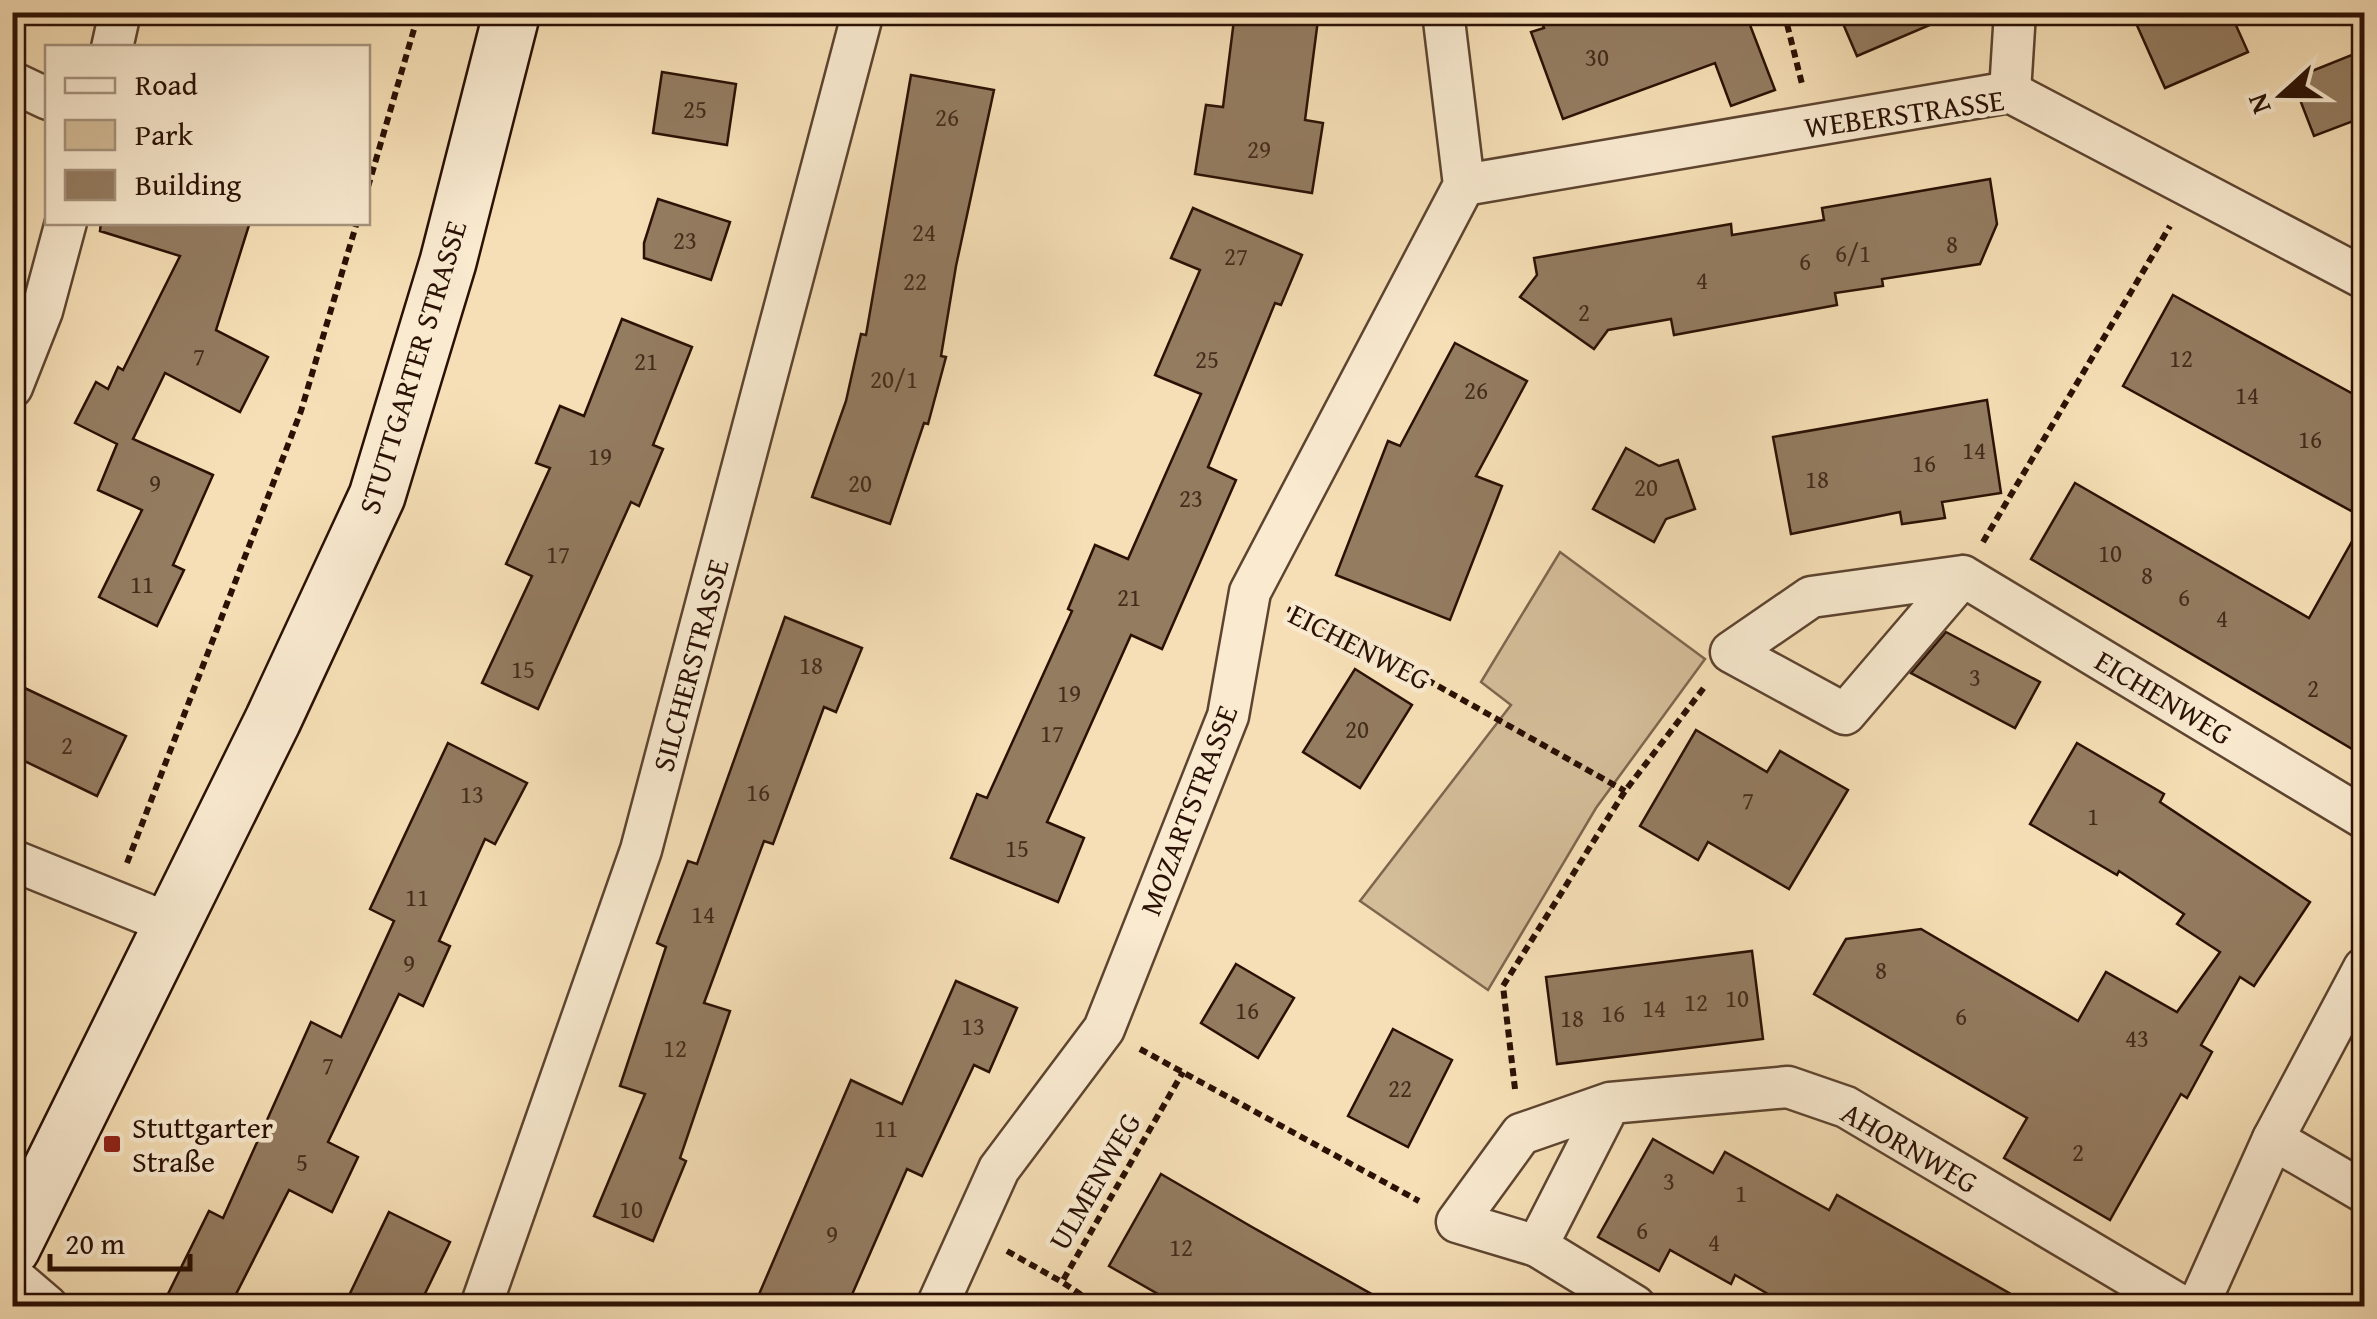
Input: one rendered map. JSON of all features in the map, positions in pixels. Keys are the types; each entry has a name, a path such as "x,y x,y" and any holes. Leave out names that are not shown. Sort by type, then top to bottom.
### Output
{"street":[{"path":"113,45 120,12"},
{"name":"STUTTGARTER STRASSE","path":"12,1248 173,925 376,496 448,262 512,12"},
{"name":"SILCHERSTRASSE","path":"481,1306 642,850 863,12"},
{"path":"1443,12 1464,185"},
{"path":"2010,92 2015,12"},
{"path":"12,82 45,97"},
{"name":"WEBERSTRASSE","path":"1464,185 2010,92 2364,278"},
{"name":"MOZARTSTRASSE","path":"936,1306 999,1169 1104,1029 1228,716 1250,592 1464,185"},
{"path":"12,387 42,311 65,225"},
{"path":"1963,576 1845,714 1731,652 1811,597 1963,576"},
{"name":"EICHENWEG","path":"1963,576 2364,818"},
{"path":"12,860 173,925"},
{"path":"2198,1306 2274,1139 2364,968"},
{"name":"AHORNWEG","path":"1521,1134 1610,1103 1788,1087 1846,1107 2181,1306"},
{"path":"1537,1246 1610,1103"},
{"path":"1521,1134 1457,1222 1537,1246 1636,1306"},
{"path":"2274,1139 2364,1192"},
{"path":"12,1276 47,1306"}],"path":[{"path":"370,180 419,12"},
{"path":"1784,12 1813,126"},
{"path":"1963,576 2194,186"},
{"path":"112,902 301,411 356,225"},
{"name":"EICHENWEG","path":"1250,592 1365,645 1625,790"},
{"path":"1521,1134 1503,986 1625,790 1731,652"},
{"path":"1104,1029 1457,1222"},
{"name":"ULMENWEG","path":"1072,1306 1080,1294 1062,1282 1183,1072"},
{"path":"971,1230 1062,1282"}],"green space":[{"path":"1560,552 1705,659 1596,808 1488,990 1360,901 1511,705 1481,682"}],"building":[{"path":"1235,12 1319,12 1305,120 1323,123 1312,193 1195,174 1206,105 1223,107"},
{"path":"1538,12 1745,12 1775,90 1731,106 1715,63 1563,119 1531,32 1544,28"},
{"path":"1838,12 1958,12 1958,13 1857,56"},
{"path":"2131,12 2230,12 2248,52 2165,88"},
{"path":"2364,50 2364,117 2314,136 2292,79"},
{"path":"662,72 736,84 727,145 653,133"},
{"path":"911,75 994,90 956,266 941,356 946,357 928,424 924,423 890,524 812,497 846,401 861,334 866,335"},
{"path":"1990,179 1997,224 1980,264 1882,279 1883,286 1835,293 1837,305 1674,335 1671,319 1608,330 1594,349 1520,297 1537,275 1534,258 1731,224 1732,235 1824,220 1822,208"},
{"path":"658,199 730,222 711,280 644,258 644,243"},
{"path":"1193,208 1302,255 1281,305 1275,303 1208,467 1236,480 1162,649 1131,635 1047,822 1084,838 1058,902 951,858 977,794 987,798 1072,611 1068,609 1095,545 1128,559 1201,394 1155,375 1200,270 1171,258"},
{"path":"101,225 249,225 216,330 268,357 240,412 165,373 133,439 213,475 173,565 184,570 157,626 99,597 142,510 98,490 117,444 75,423 96,382 108,389 118,367 123,370 180,256 100,231"},
{"path":"2173,295 2364,400 2364,518 2123,386"},
{"path":"622,319 692,347 653,445 663,449 639,506 631,502 538,709 482,683 532,576 506,564 550,468 536,463 560,406 584,416"},
{"path":"1455,343 1527,381 1476,476 1502,486 1450,620 1336,575 1388,441 1400,446"},
{"path":"1987,400 2001,493 1942,502 1945,518 1902,524 1900,512 1791,534 1773,437"},
{"path":"1626,448 1659,466 1678,460 1695,509 1666,519 1654,542 1593,509"},
{"path":"2075,483 2309,618 2364,520 2364,756 2031,559"},
{"path":"785,617 862,648 836,712 824,707 773,844 764,841 704,1003 730,1011 680,1158 686,1161 653,1241 594,1216 645,1094 620,1086 666,947 657,943 688,861 697,864"},
{"path":"1946,632 2040,682 2015,728 1911,673"},
{"path":"1355,669 1412,705 1360,788 1303,752"},
{"path":"12,682 126,736 97,796 12,755"},
{"path":"1696,730 1767,772 1780,751 1848,790 1789,889 1708,842 1698,860 1640,826"},
{"path":"448,743 527,783 495,844 485,839 439,941 450,946 423,1006 399,994 328,1142 358,1157 332,1212 289,1190 230,1306 162,1306 209,1211 223,1218 311,1022 341,1037 394,921 370,909"},
{"path":"2077,743 2164,794 2160,802 2310,902 2254,986 2240,977 2201,1045 2212,1052 2187,1098 2181,1094 2110,1220 2004,1158 2027,1118 1814,994 1846,939 1921,929 2078,1021 2106,972 2177,1012 2220,952 2177,924 2184,914 2119,871 2117,875 2030,824"},
{"path":"1752,951 1763,1039 1557,1064 1546,977"},
{"path":"1236,964 1294,998 1258,1058 1201,1023"},
{"path":"956,981 1017,1008 989,1072 974,1065 922,1176 907,1169 847,1306 754,1306 851,1080 902,1104"},
{"path":"1393,1029 1452,1060 1408,1147 1348,1116"},
{"path":"1653,1139 1713,1173 1725,1152 1829,1210 1837,1195 2032,1306 1789,1306 1735,1275 1731,1284 1670,1250 1659,1271 1598,1237"},
{"path":"1161,1174 1393,1306 1179,1306 1109,1266"},
{"path":"389,1212 450,1242 419,1306 344,1306"}],"place":[{"name":"Stuttgarter Straße","path":"112,1144"}]}
